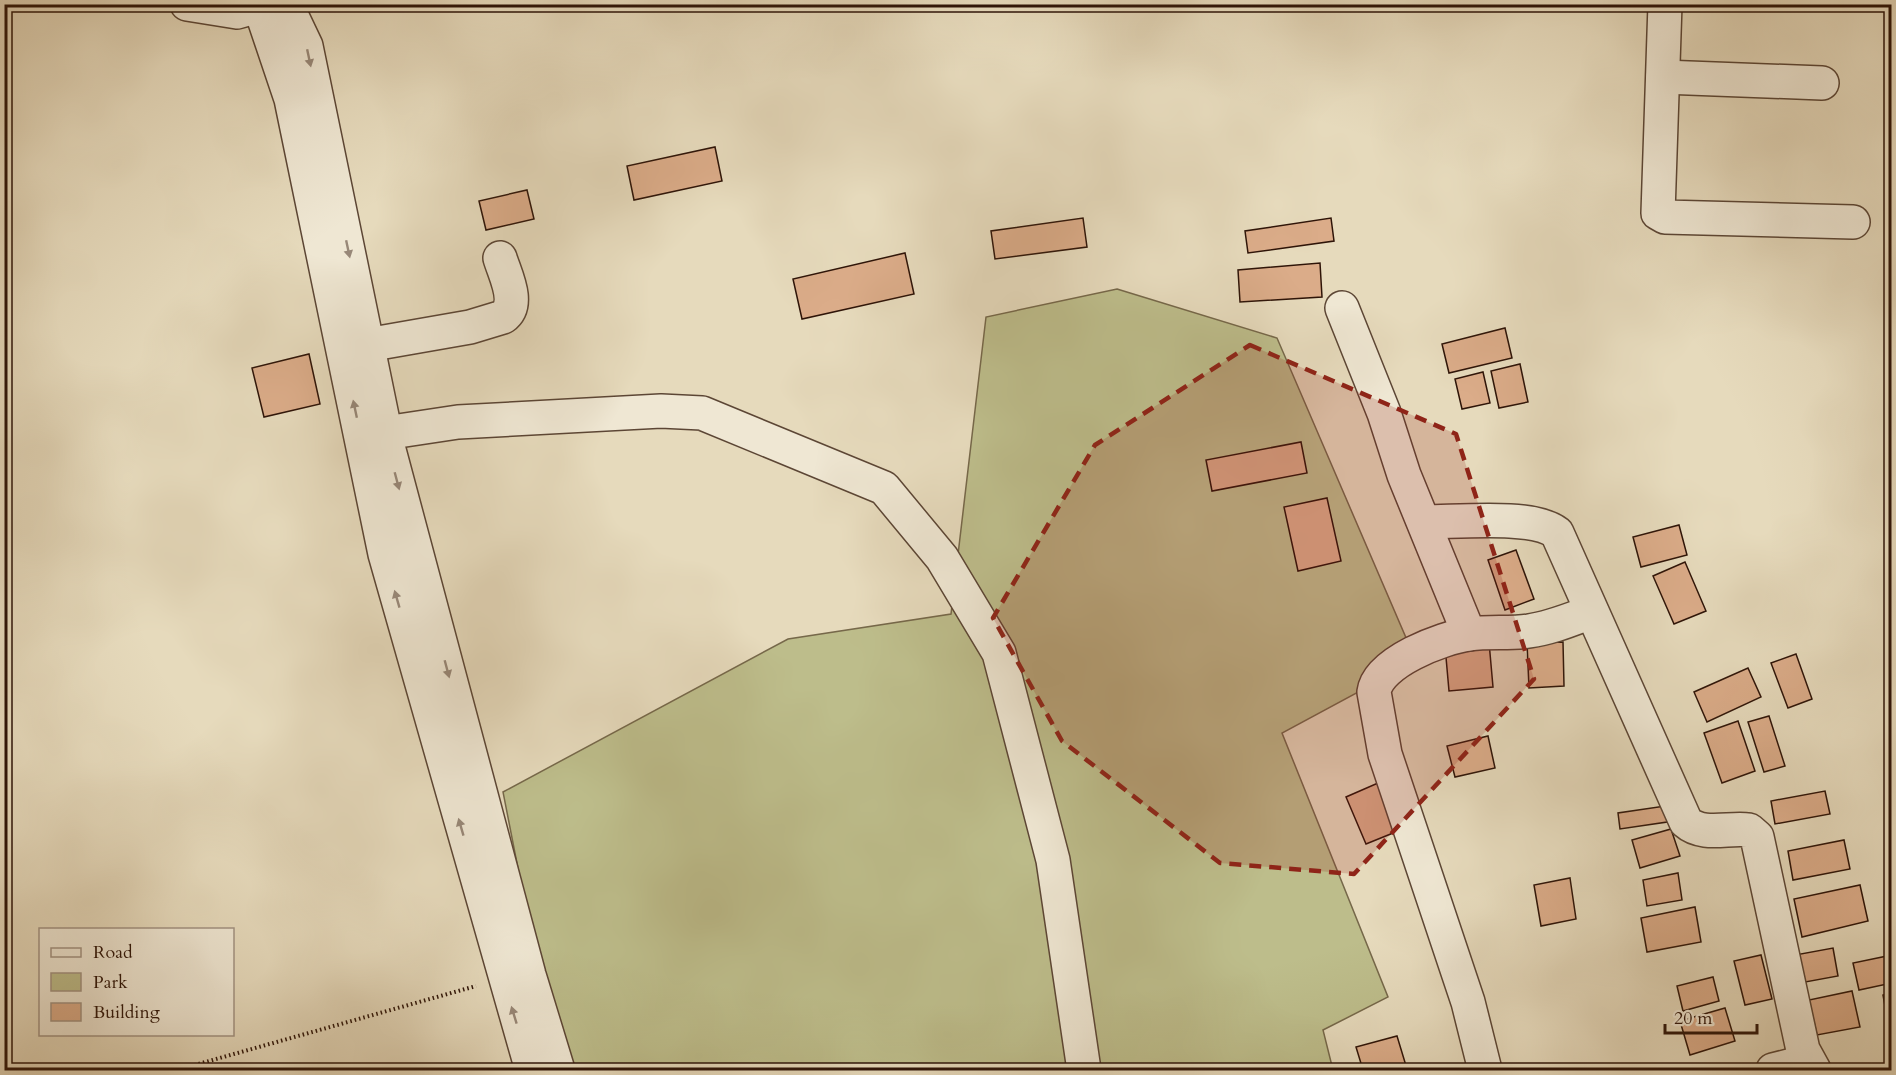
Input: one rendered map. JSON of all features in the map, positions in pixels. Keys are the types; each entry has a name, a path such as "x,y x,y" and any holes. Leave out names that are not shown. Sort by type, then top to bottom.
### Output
{"street":[{"path":"187,4 237,12 268,5"},
{"path":"1665,4 1658,213 1665,217 1853,222"},
{"path":"268,5 306,46 385,433 529,975 558,1071"},
{"path":"268,5 291,99 385,554 503,979 532,1071"},
{"path":"1663,77 1822,83"},
{"path":"367,345 470,327 508,314 513,301 500,258"},
{"path":"1342,308 1384,413 1404,475 1426,522 1469,634"},
{"path":"385,433 458,422 661,411 702,412 884,488 942,558 999,652 1053,860 1084,1071"},
{"path":"1426,522 1524,523 1549,526 1557,533 1686,822 1693,828 1706,831 1749,830 1757,837 1791,997 1811,1066 1773,1071"},
{"path":"1485,1071 1468,1002 1385,754 1374,692 1376,683 1397,663 1436,643 1469,634 1530,631 1592,612"}],"path":[{"path":"177,1071 503,979"}],"highlighted area":[{"path":"1250,345 1456,434 1534,679 1354,874 1220,863 1062,741 993,618 1095,445"}],"green space":[{"path":"1117,289 1277,338 1416,661 1282,733 1388,997 1323,1030 1333,1070 566,1070 542,991 503,792 788,639 951,614 986,317"}],"building":[{"path":"715,147 722,181 634,200 627,166"},
{"path":"527,190 534,219 486,230 479,201"},
{"path":"1083,218 1087,247 995,259 991,231"},
{"path":"1331,218 1334,241 1248,253 1245,231"},
{"path":"905,253 914,294 802,319 793,279"},
{"path":"1320,263 1322,297 1240,302 1238,270"},
{"path":"1505,328 1512,358 1449,373 1442,344"},
{"path":"309,354 320,404 264,417 252,368"},
{"path":"1520,364 1528,402 1499,408 1491,371"},
{"path":"1483,372 1490,403 1462,409 1455,379"},
{"path":"1301,442 1307,473 1212,491 1206,460"},
{"path":"1327,498 1341,561 1298,571 1284,507"},
{"path":"1679,525 1687,555 1641,567 1633,537"},
{"path":"1516,550 1534,599 1505,610 1488,560"},
{"path":"1685,562 1706,611 1674,624 1653,576"},
{"path":"1489,642 1493,687 1449,691 1445,646"},
{"path":"1563,642 1564,686 1529,688 1527,643"},
{"path":"1796,654 1812,699 1788,708 1771,663"},
{"path":"1748,668 1761,697 1707,722 1694,692"},
{"path":"1769,716 1785,766 1764,772 1748,722"},
{"path":"1738,721 1755,771 1722,783 1704,733"},
{"path":"1488,736 1495,768 1455,777 1447,746"},
{"path":"1378,783 1398,831 1366,844 1346,797"},
{"path":"1825,791 1830,814 1775,824 1771,801"},
{"path":"1665,806 1667,822 1620,829 1618,813"},
{"path":"1671,829 1680,856 1640,868 1632,840"},
{"path":"1844,840 1850,869 1793,880 1788,851"},
{"path":"1678,873 1682,900 1647,906 1643,880"},
{"path":"1570,878 1576,919 1541,926 1534,885"},
{"path":"1860,885 1868,921 1802,937 1794,899"},
{"path":"1695,907 1701,942 1647,952 1641,918"},
{"path":"1833,948 1838,976 1800,983 1795,955"},
{"path":"1761,955 1772,999 1745,1005 1734,961"},
{"path":"1892,955 1892,983 1859,990 1853,963"},
{"path":"1713,977 1719,1001 1683,1011 1677,986"},
{"path":"1852,991 1860,1027 1817,1035 1809,1000"},
{"path":"1892,993 1892,1039 1891,1039 1883,995"},
{"path":"1725,1008 1735,1041 1690,1055 1680,1021"},
{"path":"1397,1036 1407,1069 1363,1070 1356,1047"}]}
